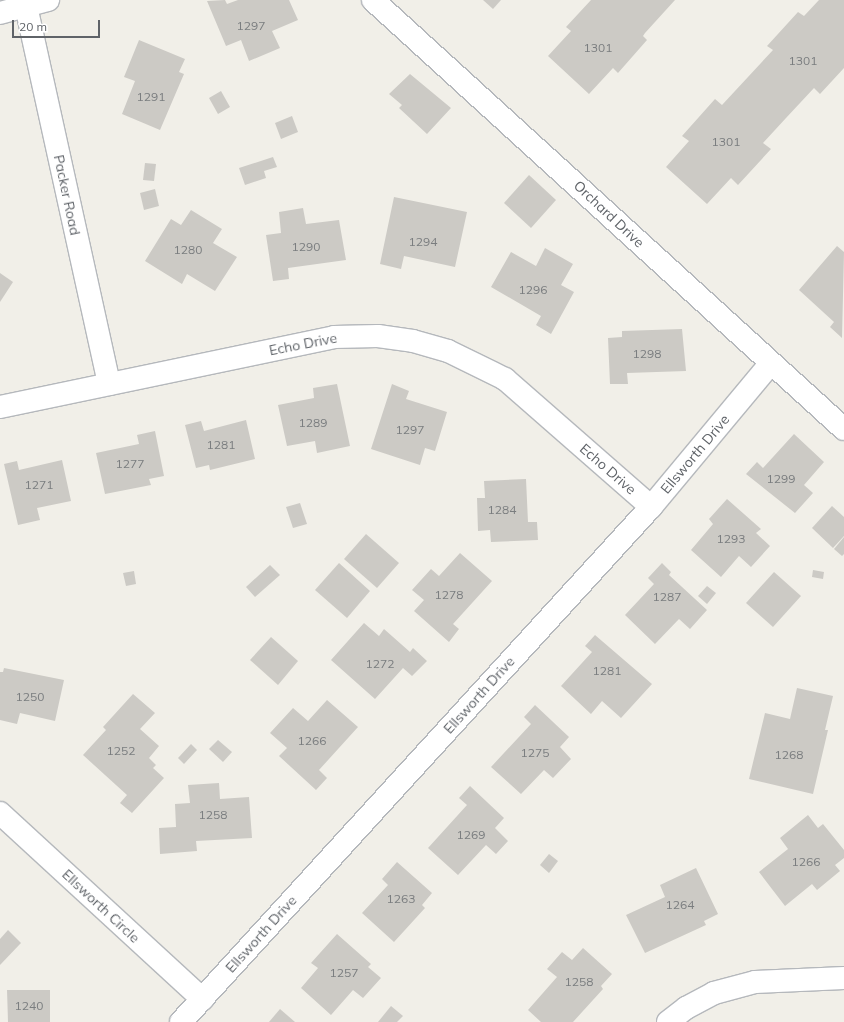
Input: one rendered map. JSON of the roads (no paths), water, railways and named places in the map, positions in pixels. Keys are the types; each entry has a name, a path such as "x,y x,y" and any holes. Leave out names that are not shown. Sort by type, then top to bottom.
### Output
{"street":[{"path":"0,13 48,0"},
{"name":"Orchard Drive","path":"373,0 844,429"},
{"name":"Packer Road","path":"26,6 109,384"},
{"name":"Echo Drive","path":"0,407 334,337 378,336 413,341 448,351 505,378 651,507"},
{"name":"Ellsworth Drive","path":"181,1022 651,507 771,363"},
{"name":"Ellsworth Circle","path":"0,813 202,999"},
{"path":"668,1022 686,1008 714,993 755,982 844,978"}]}
